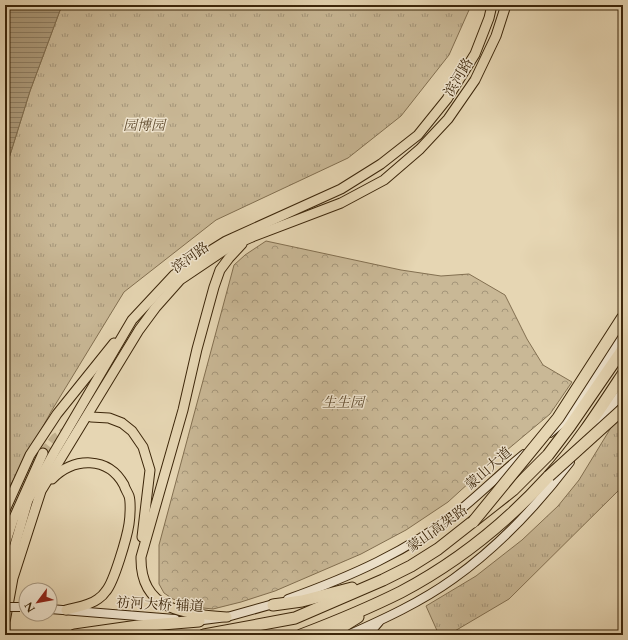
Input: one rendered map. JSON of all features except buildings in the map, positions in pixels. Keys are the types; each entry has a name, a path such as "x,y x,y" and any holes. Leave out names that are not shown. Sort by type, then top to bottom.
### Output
{"highway":[{"path":"473,522 558,418 623,317"},
{"name":"蒙山高架路","path":"204,635 296,618 411,566 438,549 513,490 548,455 570,426 623,349"},
{"path":"549,476 594,418 623,374"},
{"path":"301,635 378,603 414,584 460,555 489,533 517,508 549,476 623,409"},
{"path":"273,605 302,601 379,581"},
{"path":"329,635 378,603"},
{"path":"75,635 138,626 199,621"}],"main road":[{"name":"滨河路","path":"5,583 28,500 132,320 174,275 197,259 226,241 340,189 381,164 418,134 447,99 475,54 489,18 492,5"},
{"name":"滨河路","path":"5,635 5,622 13,578 42,490 139,330 156,307 180,280 229,247 341,203 384,180 420,149 448,119 475,80 496,36 506,5"},
{"path":"141,557 183,410 214,287 220,270 229,258 237,248 252,237"},
{"path":"5,510 30,455 56,414 132,320"},
{"name":"蒙山大道","path":"313,590 372,565 410,544 460,510 563,422 600,371 623,334"},
{"path":"348,635 410,605 452,579 483,556 515,527 553,483 623,391"},
{"path":"91,417 109,418 122,423 132,431 143,447 150,470 143,524 141,570 153,597 165,604 194,614 227,617"},
{"path":"5,544 12,520 43,453"},
{"path":"42,490 58,473 73,465 92,463 105,465 119,476 129,497 129,523 115,570 107,590 98,599 89,604 66,610"},
{"name":"祊河大桥 辅道","path":"58,610 199,621 227,617 273,605 313,590"},
{"path":"5,607 18,607"},
{"path":"368,635 382,619"}],"green space":[{"name":"园博园","path":"62,5 470,5 449,55 401,116 348,158 216,220 124,292 52,410 10,486 5,510 5,171 30,91"},
{"name":"生生园","path":"266,241 401,270 441,276 469,274 505,295 527,339 543,365 572,382 550,414 482,471 448,502 406,530 361,554 275,591 213,609 194,607 173,599 164,593 159,584 159,545 234,265 245,255"},
{"path":"623,408 623,486 509,599 448,635 439,635 426,606 476,576 522,540 558,506 579,480"}],"shaded area":[{"path":"5,5 62,5 30,91 5,171"}],"tunnel":[{"path":"43,453 55,438 69,429"}]}
